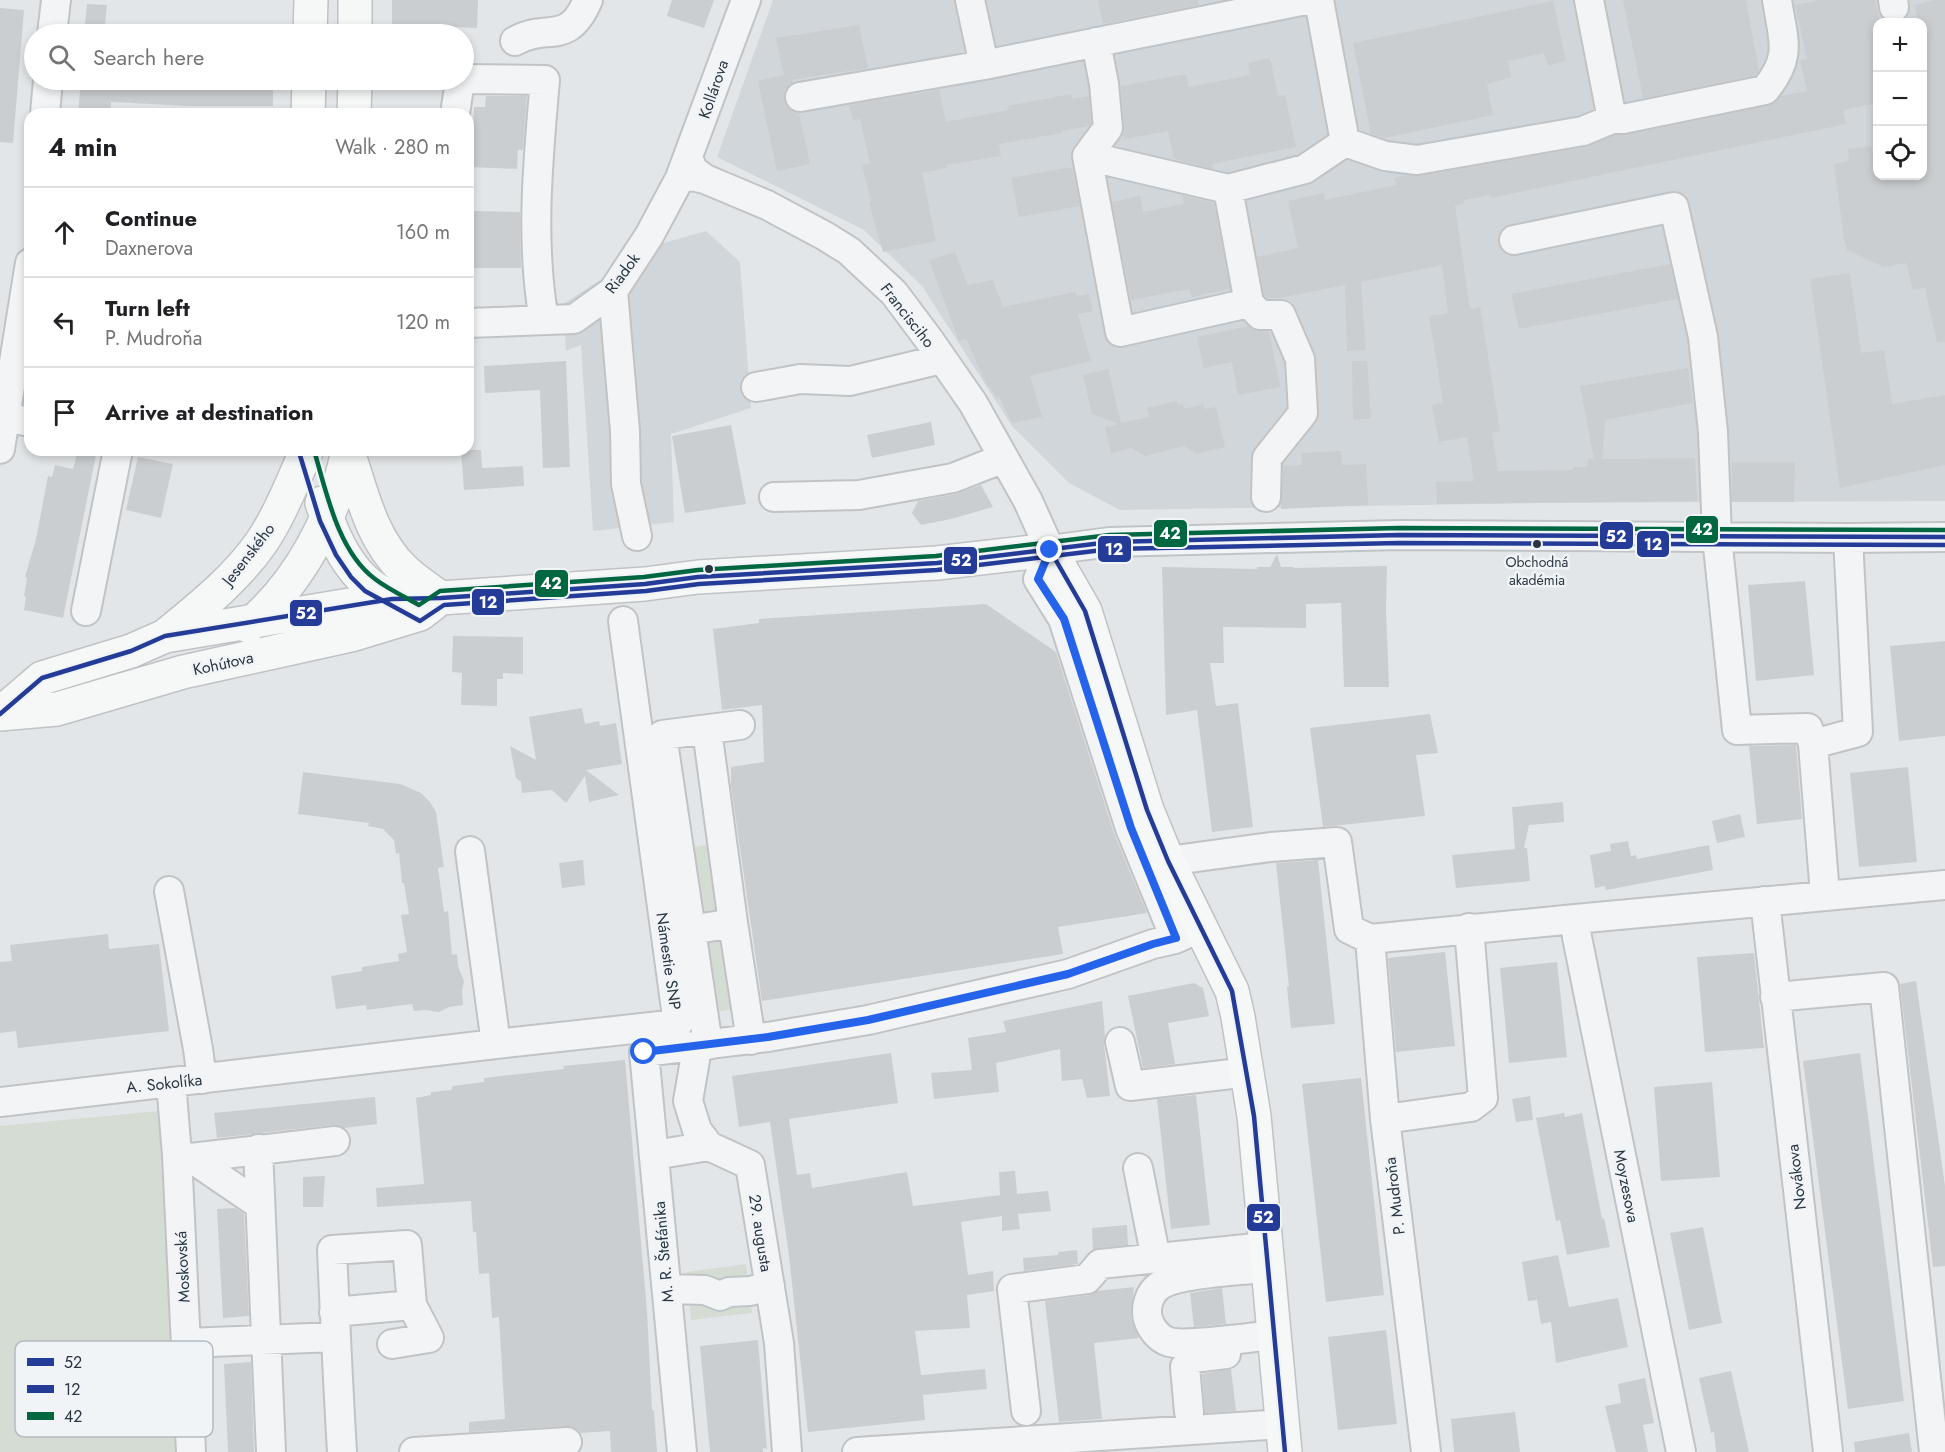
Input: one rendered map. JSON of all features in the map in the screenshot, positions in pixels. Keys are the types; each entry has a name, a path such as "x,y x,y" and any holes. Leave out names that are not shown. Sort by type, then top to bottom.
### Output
{"main road":[{"path":"310,24 311,0"},
{"path":"355,24 356,0"},
{"path":"308,108 309,90"},
{"path":"354,108 355,90"},
{"name":"Jesenského","path":"165,636 238,572 260,544 279,512 304,456"},
{"name":"Jesenského","path":"308,456 327,519 342,551 357,572 369,585 418,604"},
{"path":"183,672 232,639 253,621 277,598 297,573 327,519 346,456"},
{"path":"350,456 371,521 382,542 402,569 418,604"},
{"path":"1050,550 1085,611 1147,810 1168,861 1176,936 1232,991 1254,1116 1284,1438"},
{"name":"Kohútova","path":"0,714 42,678 131,651 165,636 253,621 698,577 937,563 1050,550"},
{"name":"Kohútova","path":"0,714 57,709 183,672 351,635 418,604"}],"street":[{"path":"53,24 56,0"},
{"path":"515,41 527,34 563,31 576,22 588,0"},
{"path":"970,0 984,65"},
{"path":"800,97 984,65 1306,0"},
{"path":"1319,0 1345,142"},
{"path":"1589,0 1612,119"},
{"path":"1345,142 1385,156 1417,160 1582,131 1612,119 1623,119 1765,90 1777,76 1785,54 1777,0"},
{"name":"Kollárova","path":"691,172 741,13"},
{"path":"1096,42 1104,84 1108,128 1087,156 1120,332 1250,303"},
{"path":"474,79 545,80 535,187 539,294 544,320"},
{"path":"46,108 47,90"},
{"path":"456,108 460,90"},
{"path":"1087,156 1228,189 1305,169 1345,142"},
{"name":"Riadok","path":"474,323 574,318 613,291 691,172"},
{"name":"Francisciho","path":"691,172 767,205 825,236 849,251 894,293 974,403 1029,501 1050,550"},
{"path":"1228,189 1250,303 1260,315 1281,315 1300,359 1303,413 1267,458 1266,497"},
{"path":"1514,240 1674,207 1703,338 1713,432 1717,537 1737,730 1808,728 1813,744 1825,896"},
{"path":"613,291 625,431 626,484 637,536"},
{"path":"0,449 18,420 24,342"},
{"path":"756,387 800,379 850,381 942,358"},
{"path":"86,611 117,456"},
{"path":"774,497 859,495 953,478 1004,458"},
{"path":"701,1046 868,1020 1068,974 1176,936 1131,828 1064,619 1038,579 1050,550 1110,542 1346,536 1945,537"},
{"path":"1813,744 1858,732 1848,538"},
{"name":"Námestie SNP","path":"328,1064 678,1024 623,621"},
{"path":"654,1155 708,1146 697,1130 688,1101 695,1060 701,1046 691,930 662,735 740,725"},
{"path":"707,730 751,1040"},
{"name":"P. Mudroňa","path":"1168,861 1270,847 1337,842 1359,934 1385,1119 1426,1452"},
{"path":"470,851 496,1044"},
{"path":"1359,934 1469,928 1945,885"},
{"path":"169,891 198,1049 201,1079"},
{"name":"Novákova","path":"1765,901 1828,1452"},
{"name":"Moyzesova","path":"1575,919 1681,1452"},
{"path":"691,930 734,923"},
{"path":"1385,1119 1471,1107 1483,1098 1469,928"},
{"path":"1775,997 1884,987 1934,1452"},
{"path":"1120,1042 1130,1086 1248,1072"},
{"name":"M. R. Štefánika","path":"682,1452 644,1052 701,1046"},
{"name":"A. Sokolíka","path":"0,1102 328,1064"},
{"name":"Moskovská","path":"171,1082 184,1156 186,1341"},
{"path":"184,1156 334,1141"},
{"name":"29. augusta","path":"708,1146 750,1165 779,1343 787,1452"},
{"path":"258,1149 271,1452"},
{"path":"184,1156 260,1205"},
{"path":"1138,1168 1156,1259"},
{"path":"342,1452 332,1250 406,1245 412,1305 429,1338 392,1344"},
{"path":"1026,1411 1012,1289 1087,1279 1100,1264 1156,1259 1266,1257"},
{"path":"1266,1257 1175,1279 1158,1287 1149,1299 1147,1312 1149,1322 1156,1334 1169,1342 1275,1342"},
{"path":"667,1289 705,1290 720,1296 729,1292 750,1291 770,1286"},
{"path":"213,1342 267,1339 335,1325 412,1305"},
{"path":"1189,1412 1185,1367 1193,1358 1275,1342"},
{"name":"Moskovská","path":"190,1437 191,1452"},
{"path":"857,1452 1284,1438"},
{"path":"414,1452 567,1442"}],"shaded area":[{"path":"773,0 1945,0 1945,501 1537,503 1120,510 1069,483 1012,426 922,286 864,230 717,157"},
{"path":"706,231 740,262 751,408 671,434 674,522 593,531 581,345 566,351 563,304 653,246"},
{"path":"714,844 725,913 698,917 687,848"},
{"path":"728,936 740,1008 714,1012 702,940"},
{"path":"169,1110 181,1341 15,1341 15,1437 186,1437 187,1452 0,1452 0,1126"},
{"path":"746,1264 752,1313 691,1320 687,1272"}],"building":[{"path":"392,0 478,0 477,28 474,28 474,24 392,24"},
{"path":"672,0 714,0 704,28 667,16"},
{"path":"1098,0 1198,0 1199,5 1103,24"},
{"path":"1623,0 1746,0 1759,71 1755,75 1643,98"},
{"path":"1820,0 1875,0 1879,18 1873,18 1873,104 1843,110 1846,124 1491,198 1491,195 1464,200 1464,204 1455,206 1470,309 1480,307 1500,431 1492,433 1498,471 1573,470 1573,467 1587,467 1588,459 1594,459 1580,386 1688,368 1693,403 1605,420 1602,459 1695,458 1697,501 1437,504 1436,482 1474,481 1467,437 1439,442 1432,405 1443,403 1429,316 1448,313 1442,265 1361,282 1366,350 1347,351 1345,285 1280,298 1267,298 1264,295 1257,257 1298,248 1288,201 1324,193 1325,200 1396,185 1394,178 1407,175 1420,176 1586,147 1615,135 1626,135 1768,106 1781,96 1807,91 1800,60 1807,59 1795,5"},
{"path":"1945,0 1945,342 1937,343 1925,288 1913,290 1906,263 1884,267 1847,250 1834,164 1849,161 1848,149 1871,146 1873,180 1927,180 1927,18 1917,18 1915,5"},
{"path":"1553,1 1566,61 1548,66 1544,53 1508,61 1511,77 1487,84 1493,115 1384,138 1371,134 1353,43"},
{"path":"87,4 107,5 105,24 85,24"},
{"path":"0,8 24,10 13,143 0,142"},
{"path":"859,25 868,68 792,80 793,83 785,91 784,99 787,107 799,113 810,164 777,171 758,81 784,75 776,38"},
{"path":"1270,58 1278,96 1285,95 1296,147 1212,164 1213,169 1174,159 1168,131 1125,139 1122,136 1124,127 1121,86 1186,74 1189,87 1250,75 1248,63"},
{"path":"80,90 273,90 273,106 190,106 111,102 110,108 79,108"},
{"path":"939,90 946,122 1008,110 1008,106 1071,94 1072,99 1089,96 1091,123 1089,126 1061,131 1062,133 999,144 1001,156 946,165 947,168 922,173 936,241 883,252 869,202 871,201 862,165 870,163 860,119 853,120 849,105"},
{"path":"486,96 527,96 523,150 518,150 517,169 474,167 474,107 485,107"},
{"path":"1072,168 1080,206 1019,217 1011,178"},
{"path":"1182,195 1214,203 1230,289 1192,297 1189,289 1131,300 1112,202 1140,196 1143,212 1184,204"},
{"path":"474,211 520,212 521,268 474,268"},
{"path":"955,252 968,285 993,280 1003,307 1075,292 1077,296 1089,294 1093,311 1078,314 1091,361 1030,376 1042,417 1012,423 999,397 996,398 990,386 988,387 966,339 959,341 929,260"},
{"path":"1670,264 1678,299 1519,329 1511,294"},
{"path":"1850,273 1861,353 1884,350 1892,404 1945,395 1945,465 1840,488 1810,279"},
{"path":"1248,326 1254,330 1269,332 1280,387 1238,395 1232,362 1204,368 1197,337"},
{"path":"566,361 570,467 543,468 540,390 485,393 484,366"},
{"path":"1352,361 1367,361 1371,418 1353,420"},
{"path":"1108,369 1121,423 1149,417 1147,408 1177,401 1178,405 1183,404 1184,409 1203,404 1205,409 1216,407 1225,447 1196,454 1184,446 1145,456 1131,448 1111,453 1105,427 1119,424 1092,414 1083,375"},
{"path":"931,422 935,445 872,458 867,435"},
{"path":"731,425 746,504 685,513 672,436"},
{"path":"474,450 481,450 482,468 523,466 524,486 464,490 461,456 474,456"},
{"path":"1341,451 1342,465 1366,464 1368,505 1281,509 1283,466 1302,465 1301,453"},
{"path":"76,456 96,456 63,618 24,610 27,578 25,577 36,539 48,476 52,477 55,465 73,469"},
{"path":"138,457 173,464 161,518 126,510"},
{"path":"1732,462 1795,462 1794,502 1732,502"},
{"path":"981,485 993,507 921,525 912,513 918,501 956,494"},
{"path":"1277,554 1281,567 1387,566 1389,687 1344,687 1341,603 1306,604 1306,628 1223,627 1224,663 1210,663 1216,706 1238,703 1253,827 1212,832 1197,710 1166,715 1162,567 1257,569 1257,567 1270,567"},
{"path":"1805,581 1814,675 1756,681 1748,585"},
{"path":"986,604 1056,652 1114,833 1147,913 1058,927 1063,954 762,1001 731,786 731,767 764,762 762,705 722,710 713,629 759,623 759,619"},
{"path":"453,636 523,637 523,674 503,673 503,679 497,679 497,706 461,705 462,673 452,672"},
{"path":"1945,641 1945,736 1899,741 1890,646"},
{"path":"582,708 585,724 599,721 600,726 616,723 622,764 586,770 619,795 589,802 585,776 566,803 552,790 522,793 521,782 516,778 510,746 536,760 529,717"},
{"path":"1430,714 1438,753 1416,755 1425,816 1323,827 1310,728"},
{"path":"1796,745 1802,819 1757,824 1749,746"},
{"path":"1908,767 1917,862 1859,867 1850,773"},
{"path":"303,772 400,784 421,793 430,802 436,812 444,867 438,868 444,912 448,911 452,955 457,954 458,966 464,981 463,1005 449,1007 439,1012 414,1011 412,1004 367,1010 366,1005 336,1009 331,976 362,971 362,967 399,961 398,954 407,952 401,915 409,914 404,883 402,883 399,853 396,854 394,840 383,829 368,826 369,823 298,814"},
{"path":"1563,802 1564,822 1529,825 1524,848 1527,848 1530,881 1456,888 1452,855 1515,849 1512,807"},
{"path":"1740,814 1745,837 1717,843 1712,821"},
{"path":"1628,841 1631,856 1636,855 1637,859 1709,845 1713,870 1606,890 1605,886 1595,888 1590,855 1611,851 1610,844"},
{"path":"583,860 585,885 562,888 559,863"},
{"path":"1318,860 1335,1024 1291,1028 1287,987 1289,986 1276,863"},
{"path":"108,934 109,949 159,944 169,1031 18,1048 16,1031 0,1033 0,962 12,961 10,945"},
{"path":"1445,952 1455,1046 1396,1052 1388,958"},
{"path":"1754,953 1764,1048 1705,1052 1697,957"},
{"path":"1557,962 1567,1057 1509,1063 1500,968"},
{"path":"1916,981 1945,1186 1945,1266 1933,1267 1900,984"},
{"path":"1194,983 1203,988 1209,1016 1168,1023 1175,1064 1143,1068 1128,996"},
{"path":"1102,1001 1110,1096 1087,1098 1082,1079 1062,1081 1060,1049 996,1063 999,1092 934,1099 931,1073 972,1070 968,1038 1006,1032 1003,1021"},
{"path":"891,1053 898,1103 789,1119 797,1175 810,1173 812,1188 907,1172 913,1206 1000,1195 999,1172 1015,1171 1017,1194 1048,1191 1051,1211 1018,1214 1020,1229 1002,1231 1002,1216 961,1222 968,1275 993,1271 994,1291 967,1295 970,1328 915,1331 921,1375 985,1369 987,1389 923,1395 925,1420 808,1432 789,1256 770,1122 739,1127 732,1076"},
{"path":"1860,1053 1904,1401 1848,1409 1803,1061"},
{"path":"625,1060 657,1452 611,1452 610,1431 581,1433 567,1426 469,1432 469,1422 505,1419 499,1317 492,1318 489,1273 479,1274 471,1201 377,1207 376,1188 424,1184 416,1098 431,1095 431,1092 451,1090 453,1086 484,1082 484,1078 564,1069 563,1066"},
{"path":"1361,1078 1384,1295 1326,1302 1302,1084"},
{"path":"1712,1082 1720,1177 1661,1181 1654,1087"},
{"path":"1196,1095 1210,1225 1171,1229 1157,1099"},
{"path":"1530,1096 1533,1120 1516,1122 1512,1099"},
{"path":"375,1097 377,1124 344,1128 333,1125 217,1138 214,1113"},
{"path":"1564,1113 1565,1117 1582,1113 1602,1219 1604,1218 1610,1247 1567,1255 1560,1220 1556,1221 1536,1118"},
{"path":"325,1176 323,1207 303,1207 303,1177"},
{"path":"235,1208 244,1214 249,1316 223,1318 217,1209"},
{"path":"1127,1225 1128,1245 1093,1250 1092,1228"},
{"path":"1703,1227 1722,1323 1689,1330 1670,1233"},
{"path":"1077,1250 1078,1264 1024,1271 1023,1258 1058,1255 1058,1252"},
{"path":"1558,1255 1569,1307 1618,1298 1628,1347 1556,1363 1551,1322 1541,1324 1537,1300 1528,1301 1522,1262"},
{"path":"1134,1287 1131,1318 1139,1338 1094,1343 1102,1419 1059,1422 1045,1301"},
{"path":"1222,1288 1226,1324 1194,1327 1190,1293"},
{"path":"1386,1330 1397,1424 1338,1430 1328,1337"},
{"path":"758,1340 767,1449 763,1448 763,1452 710,1452 700,1346"},
{"path":"251,1362 254,1452 228,1452 224,1364"},
{"path":"1231,1369 1236,1411 1205,1413 1202,1374"},
{"path":"1731,1371 1749,1452 1716,1452 1714,1432 1711,1433 1699,1378"},
{"path":"1645,1378 1654,1423 1643,1425 1648,1452 1616,1452 1605,1406 1621,1403 1618,1384"},
{"path":"1515,1412 1520,1452 1454,1452 1451,1419"},
{"path":"1909,1433 1912,1452 1855,1452 1854,1442"}],"transit line":[{"name":"12","path":"300,456 320,521 336,555 351,577 365,591 420,621 444,605 646,591 699,584 937,570 1111,549 1399,543 1945,545"},
{"name":"42","path":"316,456 335,520 352,553 375,579 419,605 440,591 644,577 698,570 936,556 1110,535 1399,528 1945,530"},
{"name":"52","path":"0,714 42,678 131,651 165,636 392,599 441,598 645,584 698,577 937,563 1110,542 1399,535 1945,537"},
{"name":"52","path":"1050,550 1085,611 1147,810 1168,861 1232,991 1254,1116 1285,1452"}],"place":[{"name":"Obchodná akadémia","path":"1537,544"}],"route":[{"path":"644,1052 768,1037 868,1020 1068,974 1176,938 1131,828 1064,619 1039,583 1038,573 1050,550"}]}
